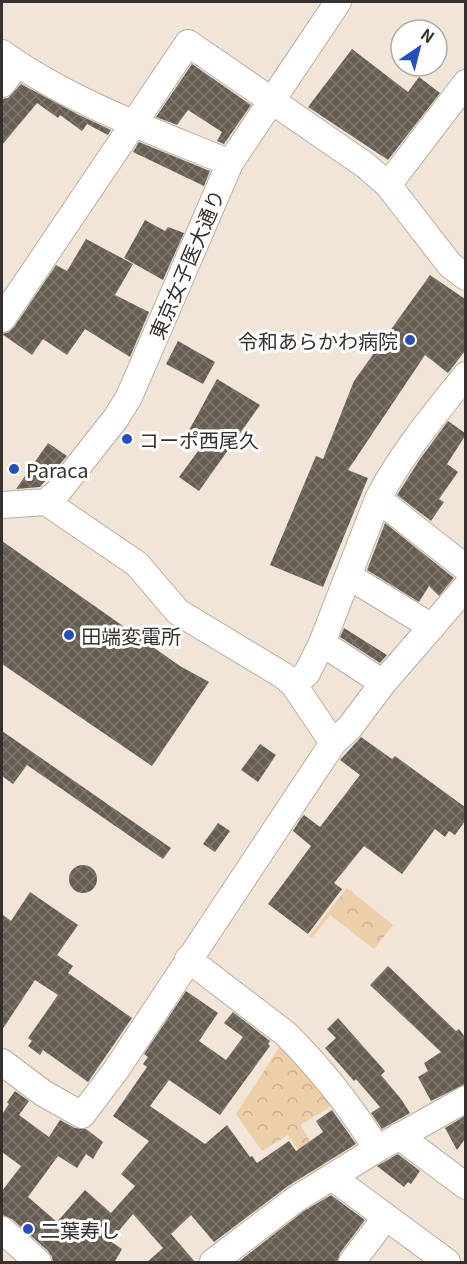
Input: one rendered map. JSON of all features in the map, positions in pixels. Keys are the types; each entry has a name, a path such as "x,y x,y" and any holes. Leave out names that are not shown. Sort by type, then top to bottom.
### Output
{"street":[{"name":"東京女子医大通り","path":"46,502 57,493 117,418 129,397 230,162 338,2"},
{"path":"2,319 188,43 365,165 388,185 450,265 465,277"},
{"path":"2,84 9,59 79,98 133,123 230,162"},
{"path":"388,185 465,83"},
{"path":"294,686 308,673 322,643 388,479 419,435 463,382"},
{"path":"378,500 465,568"},
{"path":"11,505 46,502 137,564 178,612 284,676 294,686 333,743"},
{"path":"350,577 432,627"},
{"path":"2,1062 43,1093 82,1115 116,1070 333,743 350,727 382,683 465,587"},
{"path":"322,643 382,683"},
{"path":"188,959 292,1040 341,1095 377,1149"},
{"path":"213,1263 296,1199 465,1099"},
{"path":"399,1136 465,1186"},
{"path":"332,1177 447,1263"},
{"path":"352,1263 386,1217"},
{"path":"2,1230 38,1263"}],"green space":[{"path":"347,888 393,925 374,949 330,915 312,938 309,936"},
{"path":"284,1040 340,1101 300,1125 328,1169 316,1176 288,1135 262,1151 236,1114"}],"building":[{"path":"352,49 408,92 420,78 440,93 388,160 308,107"},
{"path":"192,64 251,105 224,144 217,141 222,132 188,110 177,125 156,117"},
{"path":"21,84 111,130 108,135 87,124 82,131 60,115 58,118 37,103 2,145 2,99 8,98"},
{"path":"139,142 210,171 204,186 133,152"},
{"path":"145,220 165,231 168,227 184,233 163,280 124,258"},
{"path":"86,239 133,264 115,295 149,312 130,357 85,329 67,355 43,339 32,355 2,334 14,327 56,265 67,271"},
{"path":"430,275 465,299 465,351 448,373 425,355 348,470 368,478 323,587 270,565 316,456 323,459 354,381"},
{"path":"178,341 215,362 203,384 166,364"},
{"path":"217,379 260,405 199,491 179,477 204,443 187,434"},
{"path":"448,421 465,433 465,436 447,464 458,472 439,499 444,502 431,521 397,495"},
{"path":"48,443 67,456 40,487 16,489"},
{"path":"385,523 454,578 439,596 429,586 419,602 367,570"},
{"name":"田端変電所","path":"2,541 180,666 209,682 152,766 2,664"},
{"path":"344,628 387,655 380,663 340,637"},
{"path":"2,731 171,848 163,859 27,765 13,784 2,776"},
{"path":"361,737 392,759 395,756 465,807 465,821 455,835 449,831 445,837 435,829 402,874 364,846 334,883 342,889 308,934 268,904 311,846 293,831 301,818 304,815 320,827 360,775 340,760"},
{"path":"260,744 276,755 258,782 241,770"},
{"path":"218,823 230,831 215,852 203,844"},
{"path":"83,865 93,869 97,879 93,889 83,893 73,889 69,879 73,869"},
{"path":"30,892 78,925 57,955 73,966 68,973 132,1018 88,1082 43,1050 40,1055 28,1046 32,1041 28,1038 58,995 35,980 2,1030 2,914 11,921"},
{"path":"388,966 456,1031 459,1029 465,1037 465,1084 431,1101 418,1077 428,1071 424,1063 441,1052 370,985"},
{"path":"186,991 218,1013 199,1041 226,1060 243,1037 224,1023 233,1012 270,1041 268,1044 270,1046 220,1115 169,1080 150,1106 205,1144 227,1125 257,1163 289,1141 296,1151 323,1132 316,1121 332,1110 356,1144 288,1186 214,1242 191,1215 171,1234 196,1263 146,1263 163,1248 133,1214 110,1241 122,1249 114,1263 53,1263 48,1251 12,1219 2,1215 2,1191 21,1166 2,1152 2,1114 9,1104 7,1102 15,1091 29,1101 19,1115 49,1137 60,1120 75,1128 86,1129 103,1142 93,1159 86,1154 77,1168 58,1156 28,1197 57,1222 85,1190 111,1213 135,1186 121,1174 149,1141 113,1116 147,1067 143,1064 148,1057 144,1054"},
{"path":"338,1018 385,1071 381,1075 410,1113 382,1129 371,1113 380,1107 325,1048 336,1038 327,1029"},
{"path":"465,1116 465,1139 457,1150 445,1128"},
{"path":"398,1154 420,1171 411,1184 408,1182 404,1187 377,1166"},
{"path":"331,1195 365,1220 340,1253 337,1263 237,1263 304,1211"}],"place":[{"name":"令和あらかわ病院","path":"410,340"},
{"name":"コーポ西尾久","path":"127,439"},
{"name":"Paraca","path":"14,469"},
{"name":"田端変電所","path":"69,635"},
{"name":"二葉寿し","path":"28,1229"}]}
